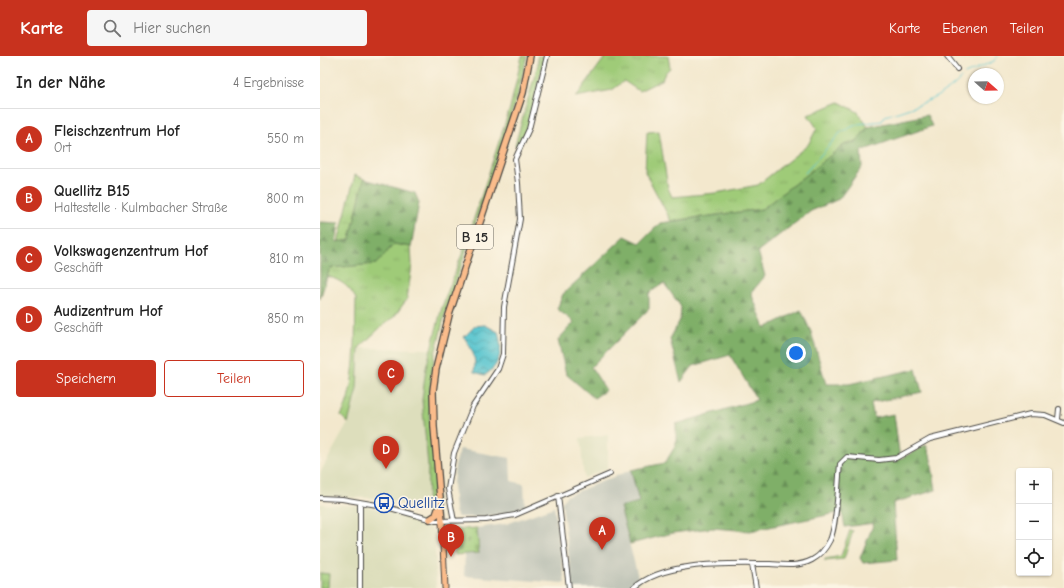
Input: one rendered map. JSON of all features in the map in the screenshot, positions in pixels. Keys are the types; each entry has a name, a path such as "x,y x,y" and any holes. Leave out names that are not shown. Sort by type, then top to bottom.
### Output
{"highway":[{"name":"B 15","path":"442,522 433,420 433,391 436,368 449,315 523,93 530,56"},
{"path":"430,520 436,515 441,501"}],"main road":[{"name":"B 15","path":"442,522 445,588"}],"street":[{"path":"454,521 448,489 451,467 472,406 498,369 503,354 504,307 520,219 515,159 529,129 547,56"},
{"path":"947,56 957,69"},
{"path":"1058,419 1059,409"},
{"path":"634,588 648,578 672,570 733,563 798,565 811,560 820,554 830,539 840,464 847,457 879,460 896,458 930,439 1030,414 1045,415 1058,419 1064,423"},
{"path":"320,498 390,507 430,520 442,522 501,518 515,515 610,474"},
{"path":"558,496 569,588"},
{"path":"360,502 360,588"},
{"path":"752,564 756,588"}],"shaded area":[{"path":"359,348 431,349 426,368 424,429 428,465 427,510 381,498 320,497 320,473 348,423 357,389"},
{"path":"608,435 608,468 584,478 580,438"},
{"path":"460,449 510,458 511,481 524,484 525,507 502,514 458,517 455,511 453,484 455,466"},
{"path":"631,470 639,502 620,508 639,581 632,588 573,588 562,503 566,496"},
{"path":"320,504 367,506 425,522 435,534 436,588 329,588 329,574 320,573"},
{"path":"554,507 565,583 464,576 465,554 479,553 477,528 506,524"}],"green space":[{"path":"522,56 527,56 517,98 445,314 435,354 429,396 430,428 436,478 436,512 430,516 432,509 427,515 428,465 422,400 426,368 442,307 464,249 510,108"},
{"path":"537,56 544,56 544,60 527,131 518,146 515,145 538,64"},
{"path":"606,56 668,56 670,68 665,73 662,80 639,91 624,81 612,90 576,97"},
{"path":"839,102 858,112 868,127 857,141 844,145 762,209 671,221 645,172 647,132 659,131 668,188 672,197 716,193 758,185 808,145 817,128 808,115"},
{"path":"927,115 932,126 861,151 862,167 839,199 811,211 758,251 765,276 751,293 765,328 801,310 811,332 826,384 849,384 916,369 922,392 871,403 874,418 894,414 900,459 926,445 930,454 936,490 893,503 897,560 863,563 860,558 874,523 845,527 842,512 750,531 712,528 673,533 630,544 620,507 639,502 631,470 665,463 676,445 676,424 757,400 730,355 693,366 681,382 670,339 680,320 681,307 664,283 649,293 649,309 591,367 606,390 594,398 566,374 558,340 574,322 557,309 563,294 625,236 640,243 660,223 762,209 844,145 857,141 868,127"},
{"path":"355,175 364,179 350,240 338,242"},
{"path":"364,179 415,193 419,203 411,247 394,244 376,264 330,268 320,299 320,222 339,223 336,242 350,240"},
{"path":"394,244 411,247 412,265 407,299 394,317 384,324 359,348 357,389 348,423 341,416 350,391 353,375 356,299 344,284 327,276 330,268 376,264"},
{"path":"477,528 479,553 455,555 453,530"},
{"path":"850,530 853,531 844,559 825,561 825,559 841,556"},
{"path":"320,573 329,574 328,588 320,588"}],"water":[{"path":"485,325 498,332 500,338 500,350 494,366 485,375 474,372 475,362 473,353 464,337 475,326"}],"waterway":[{"path":"965,74 994,61 997,56"},
{"path":"805,173 841,132 858,124 882,121 885,116 926,102 945,92 961,78"}],"place":[{"name":"Volkswagenzentrum Hof","path":"391,393"},
{"name":"Audizentrum Hof","path":"386,469"},
{"name":"Quellitz","path":"384,503"},
{"name":"Fleischzentrum Hof","path":"602,550"},
{"name":"Quellitz B15","path":"451,557"}]}
